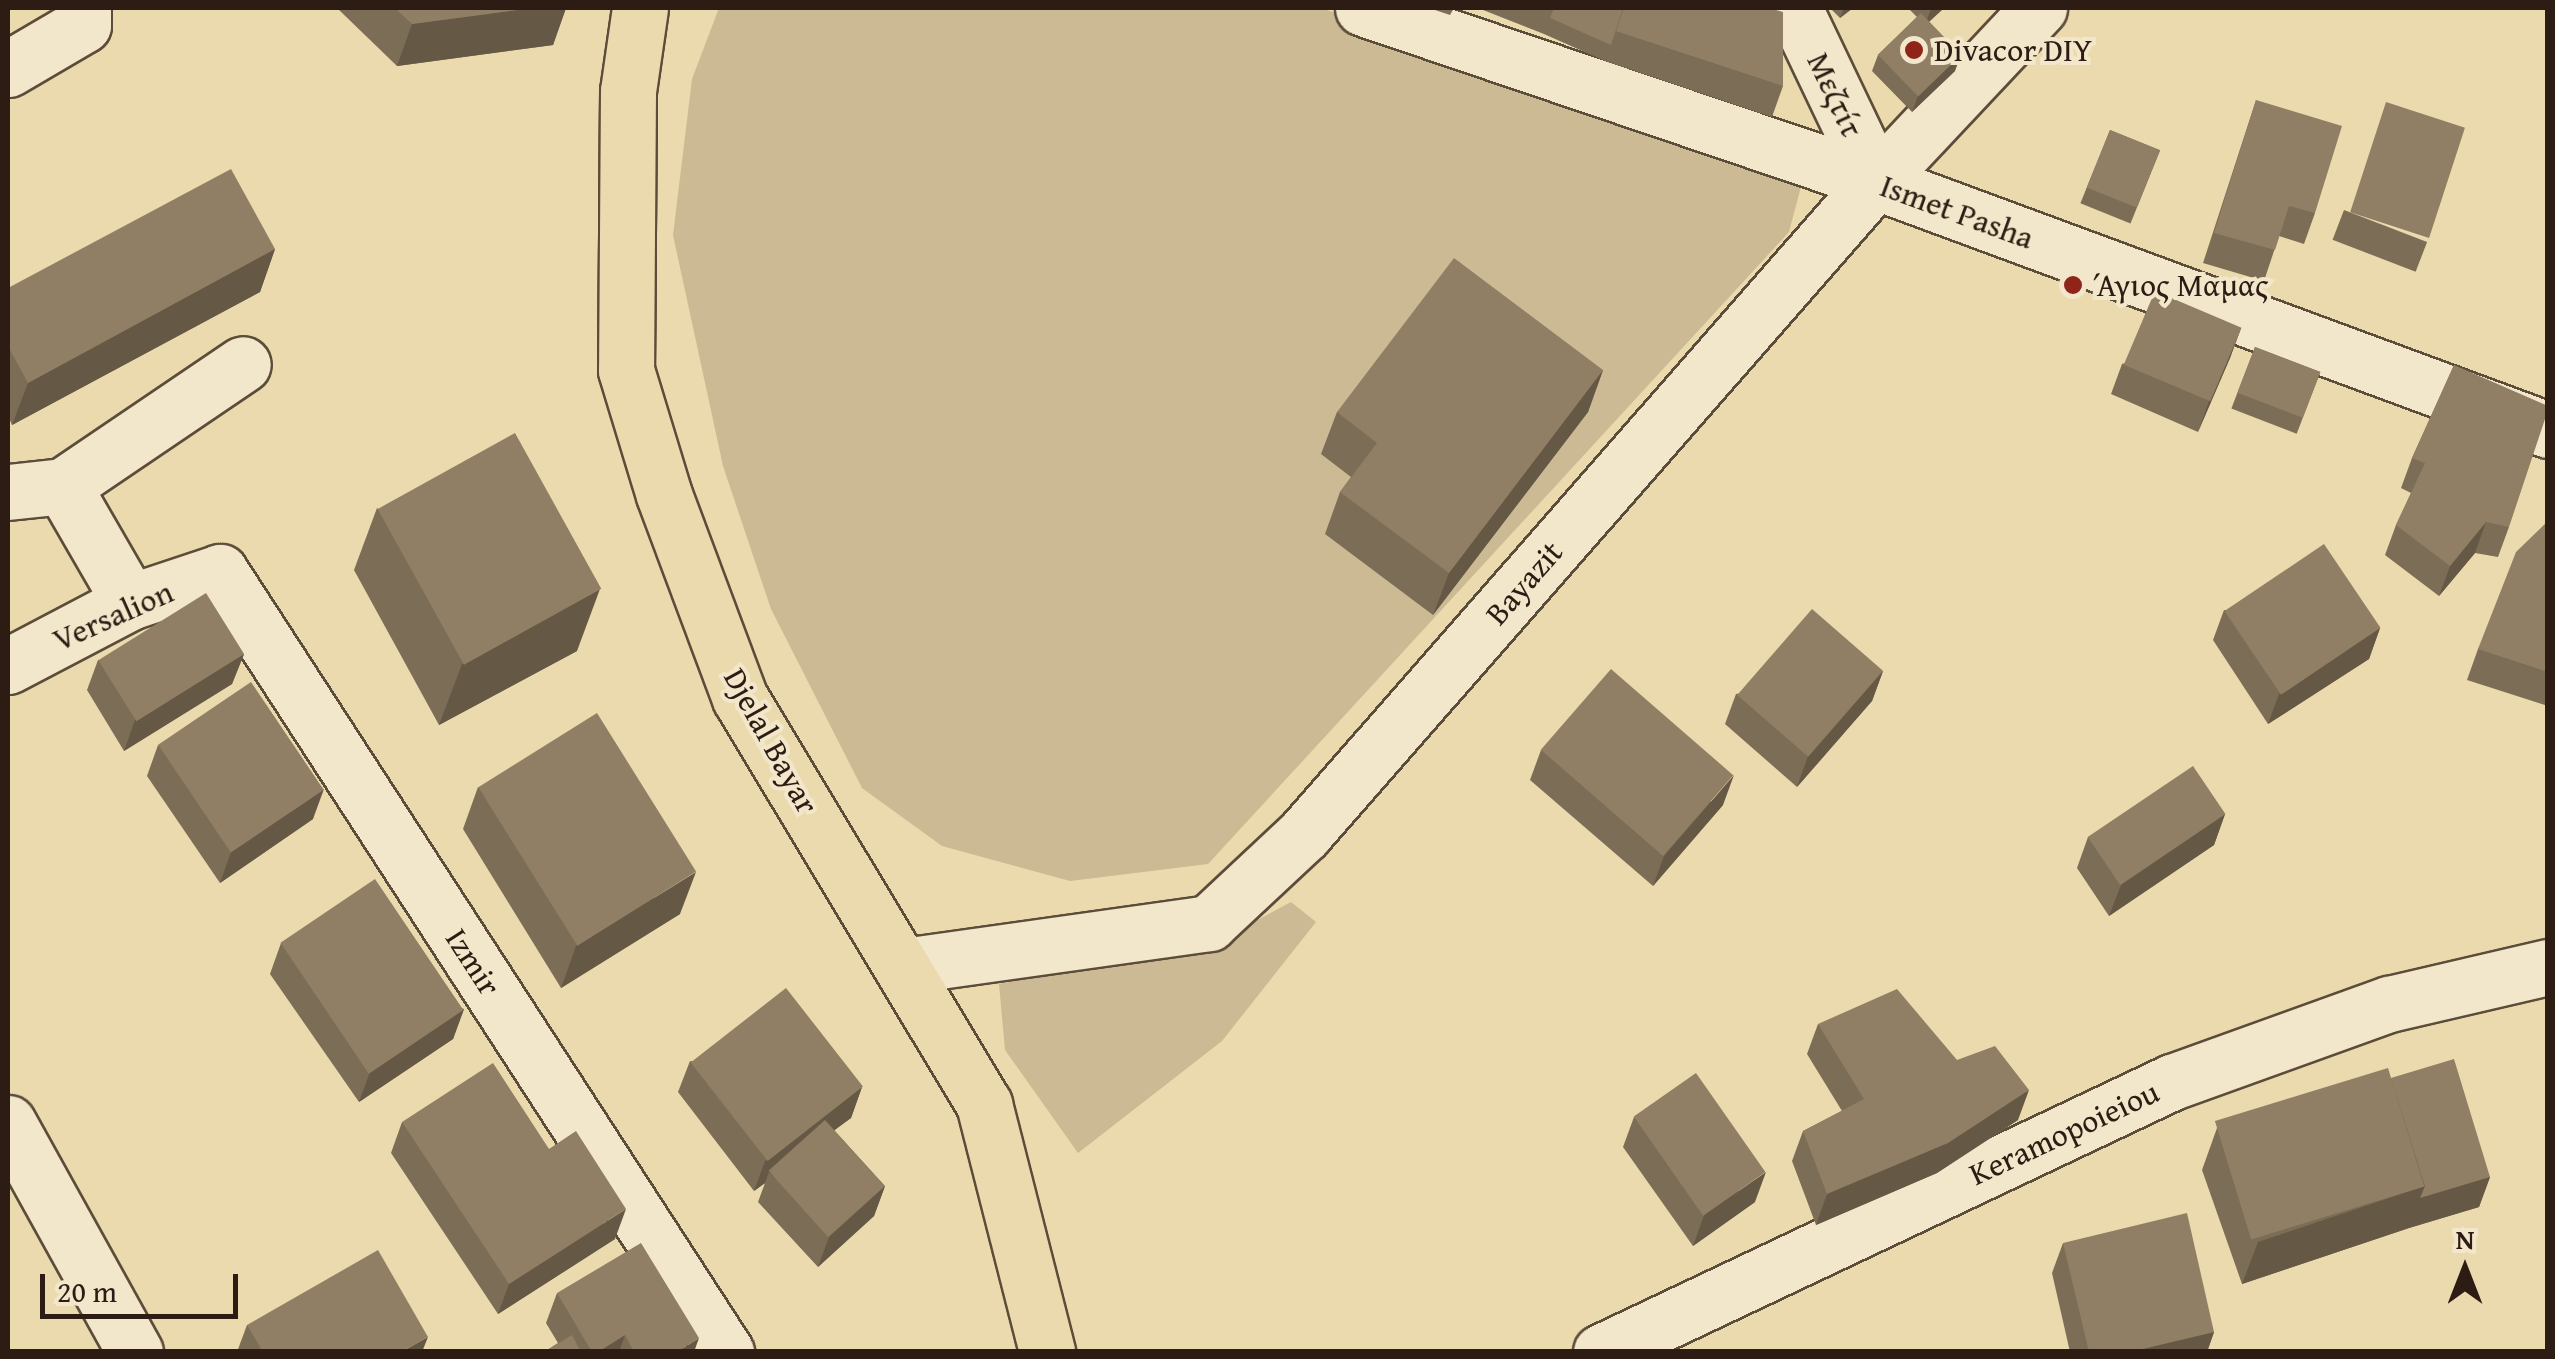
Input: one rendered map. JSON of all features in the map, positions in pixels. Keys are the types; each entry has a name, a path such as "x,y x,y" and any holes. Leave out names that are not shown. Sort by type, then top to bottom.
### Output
{"main road":[{"name":"Djelal Bayar","path":"646,17 628,90 626,370 664,495 740,698 984,1104 1047,1352"}],"street":[{"path":"8,70 82,25 82,8"},
{"name":"Ismet Pasha","path":"1363,8 1876,182 2548,430"},
{"name":"Μεζτίτ","path":"1794,8 1876,182"},
{"name":"Bayazit","path":"904,966 1209,923 1304,834 1876,182 2039,8"},
{"path":"8,492 63,486 243,364"},
{"path":"63,486 130,602"},
{"name":"Versalion","path":"8,666 130,602 220,572"},
{"name":"Izmir","path":"220,572 726,1352"},
{"name":"Keramopoieiou","path":"1600,1352 2172,1082 2389,1004 2548,966"},
{"path":"8,1123 135,1352"}],"shaded area":[{"path":"719,8 1321,8 1750,153 1803,179 1789,232 1208,864 1070,881 942,846 862,788 771,609 723,466 673,235 692,79"},
{"path":"1291,902 1316,922 1222,1041 1078,1153 1005,1050 999,984 1217,942"}],"building":[{"path":"395,8 532,8 412,24"},
{"path":"1554,8 1623,8 1611,45 1550,18"},
{"path":"1624,8 1769,8 1783,12 1783,86 1616,31"},
{"name":"Divacor DIY","path":"1921,13 1961,55 1918,96 1878,55"},
{"path":"2256,100 2342,126 2315,213 2289,206 2275,250 2214,233"},
{"path":"2386,102 2465,128 2429,238 2350,212"},
{"path":"2110,130 2160,150 2137,208 2087,187"},
{"path":"231,169 275,249 28,383 8,346 8,288"},
{"path":"1454,258 1603,370 1449,573 1340,492 1377,443 1337,412"},
{"path":"2155,291 2242,328 2210,401 2124,365"},
{"path":"2255,347 2320,372 2303,418 2237,393"},
{"path":"2454,365 2548,406 2548,410 2509,527 2486,522 2450,566 2396,525 2425,463 2412,458"},
{"path":"515,433 601,589 464,665 378,509"},
{"path":"2548,521 2548,672 2478,649 2516,552"},
{"path":"2324,544 2380,628 2281,695 2225,611"},
{"path":"206,593 244,654 136,721 98,660"},
{"path":"1812,609 1883,671 1808,757 1737,695"},
{"path":"1611,669 1733,775 1663,856 1541,750"},
{"path":"251,682 324,790 231,852 158,745"},
{"path":"597,713 696,872 577,946 478,787"},
{"path":"2193,766 2225,814 2120,885 2088,837"},
{"path":"375,879 463,1010 369,1074 280,943"},
{"path":"786,988 863,1087 768,1161 691,1062"},
{"path":"1897,989 1957,1060 1995,1046 2029,1090 1948,1143 1827,1194 1803,1131 1864,1099 1818,1024"},
{"path":"2454,1059 2490,1177 2420,1198 2425,1186 2391,1078"},
{"path":"493,1063 549,1149 576,1131 626,1209 509,1284 402,1122"},
{"path":"2388,1068 2424,1187 2251,1240 2215,1121"},
{"path":"1696,1073 1765,1172 1703,1216 1634,1117"},
{"path":"825,1120 885,1186 828,1237 769,1171"},
{"path":"2187,1213 2214,1332 2130,1352 2089,1352 2063,1243"},
{"path":"641,1243 699,1338 677,1352 634,1352 625,1335 592,1352 557,1293"},
{"path":"378,1250 428,1337 401,1352 263,1352 247,1325"},
{"path":"572,1335 581,1352 544,1352"}],"place":[{"name":"Divacor DIY","path":"1914,50"},
{"name":"Άγιος Μαμας","path":"2073,285"}]}
